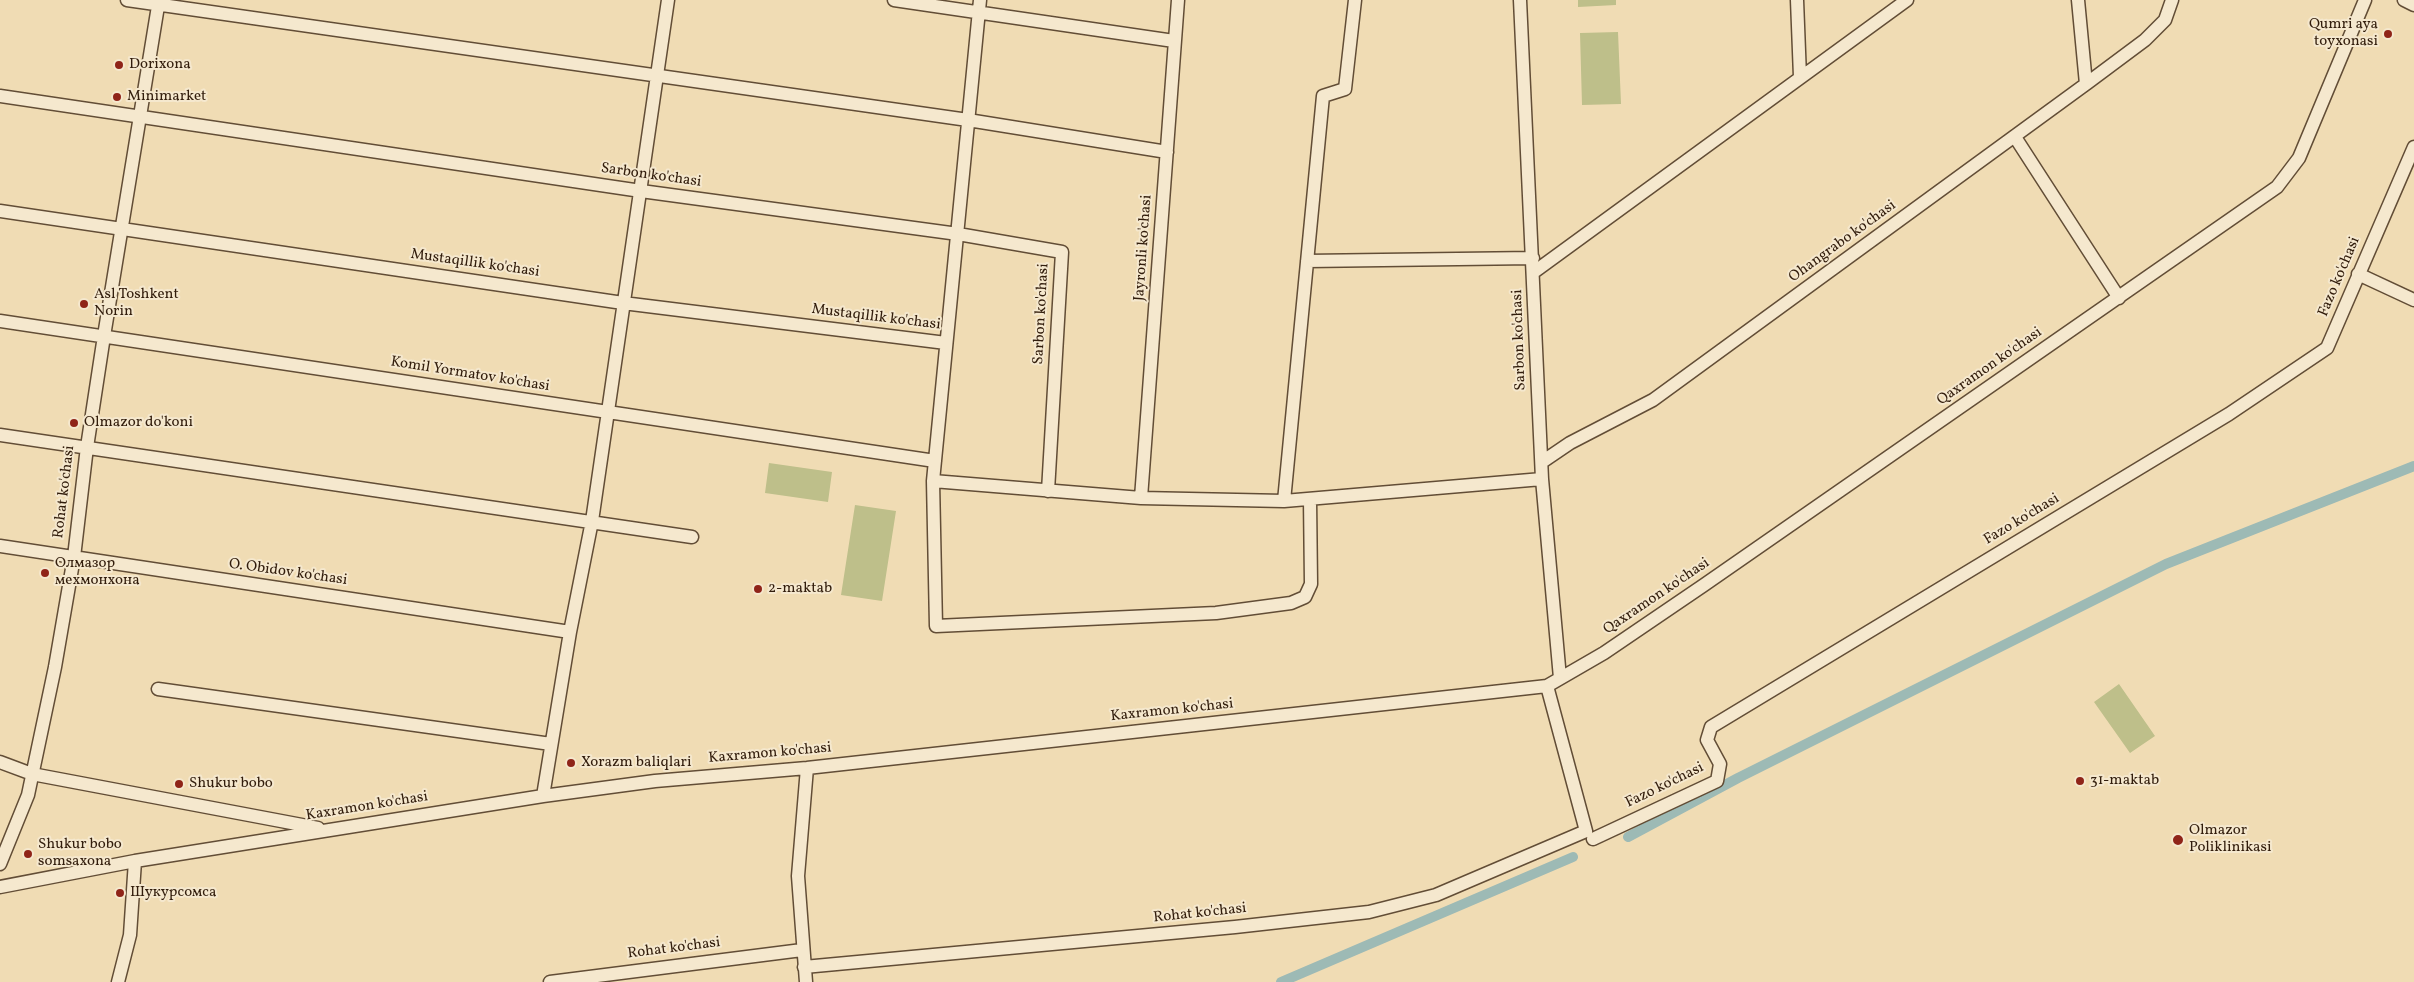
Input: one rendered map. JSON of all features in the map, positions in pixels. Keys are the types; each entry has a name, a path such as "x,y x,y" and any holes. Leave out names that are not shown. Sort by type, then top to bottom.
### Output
{"street":[{"path":"128,0 159,2 656,77 968,120 1167,152"},
{"path":"543,796 570,632 592,521 606,412 641,191 668,0"},
{"path":"894,0 980,6 1174,41"},
{"name":"Jayronli ko'chasi","path":"1141,498 1178,0"},
{"path":"1284,501 1323,96 1345,89 1355,0"},
{"name":"Sarbon ko'chasi","path":"1520,0 1534,272 1542,479 1560,678"},
{"path":"1797,0 1800,77"},
{"path":"1534,272 1907,0"},
{"path":"2078,0 2086,84"},
{"name":"Ohangrabo ko'chasi","path":"1542,462 1570,443 1653,400 2015,137 2145,40 2166,20 2172,0"},
{"name":"Qaxramon ko'chasi","path":"1547,686 1604,653 1704,585 2278,187 2299,158 2365,0"},
{"path":"2404,0 2414,5"},
{"name":"Rohat ko'chasi","path":"0,864 28,795 55,666 74,557 87,447 104,336 159,2"},
{"path":"980,6 933,481 936,626 1216,613 1291,602 1305,597 1311,584 1310,499"},
{"name":"Sarbon ko'chasi","path":"0,96 641,191 958,234 1062,252 1048,491"},
{"path":"2015,137 2119,298"},
{"name":"Fazo ko'chasi","path":"1589,835 1717,781 1720,764 1707,740 1711,727 2229,414 2327,348 2414,147"},
{"name":"Mustaqillik ko'chasi","path":"0,211 623,303 946,343"},
{"path":"1307,261 1533,258"},
{"path":"2358,274 2414,300"},
{"name":"Komil Yormatov ko'chasi","path":"0,321 935,461"},
{"path":"0,435 692,537"},
{"path":"933,481 1141,498 1284,501 1542,479"},
{"name":"O. Obidov ko'chasi","path":"0,546 570,632"},
{"path":"1547,686 1589,835"},
{"name":"Kaxramon ko'chasi","path":"0,887 135,861 543,796 656,781 807,768 1547,686"},
{"path":"158,689 552,744"},
{"path":"0,762 32,774 328,830"},
{"path":"806,982 802,950 798,876 807,768"},
{"name":"Rohat ko'chasi","path":"804,967 1235,927 1369,912 1436,895 1589,835"},
{"path":"118,982 130,935 135,861"},
{"name":"Rohat ko'chasi","path":"550,982 618,977 802,950"}],"green space":[{"path":"1578,0 1616,0 1616,5 1578,7"},
{"path":"1618,32 1621,104 1582,105 1580,33"},
{"path":"769,463 832,472 828,502 765,493"},
{"path":"855,505 896,511 882,601 841,595"},
{"path":"2119,684 2155,736 2130,753 2094,702"}],"waterway":[{"path":"1628,837 1738,778 2166,564 2414,466"},
{"path":"1281,982 1573,857"}],"place":[{"name":"Qumri aya toyxonasi","path":"2388,34"},
{"name":"Dorixona","path":"119,65"},
{"name":"Minimarket","path":"117,97"},
{"name":"Asl Toshkent Norin","path":"84,304"},
{"name":"Olmazor do'koni","path":"74,423"},
{"name":"Олмазор мехмонхона","path":"45,573"},
{"name":"2-maktab","path":"758,589"},
{"name":"Xorazm baliqlari","path":"571,763"},
{"name":"31-maktab","path":"2080,781"},
{"name":"Shukur bobo","path":"179,784"},
{"name":"Olmazor Poliklinikasi","path":"2178,840"},
{"name":"Shukur bobo somsaxona","path":"28,854"},
{"name":"Шукурсомса","path":"120,893"}]}
